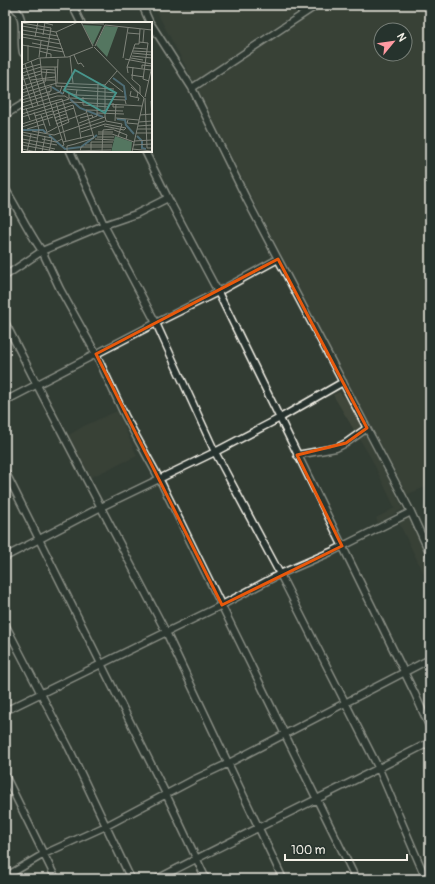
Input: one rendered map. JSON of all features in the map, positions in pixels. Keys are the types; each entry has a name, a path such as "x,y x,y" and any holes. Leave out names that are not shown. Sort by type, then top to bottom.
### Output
{"street":[{"path":"11,5 22,16 22,22"},
{"path":"72,5 80,22"},
{"path":"142,5 150,22"},
{"path":"192,88 317,5"},
{"path":"153,33 192,88 278,259 411,512 430,554"},
{"path":"5,115 22,105"},
{"path":"70,152 104,225 156,322 216,452 346,703 378,769 426,879"},
{"path":"145,152 218,292 430,728"},
{"path":"5,188 18,209 29,232 42,251 60,289 96,354 125,416 159,478 356,879"},
{"path":"5,276 42,251 104,225 136,214 168,198"},
{"path":"5,401 156,322 218,292 278,259"},
{"path":"5,322 166,632 283,879"},
{"path":"5,557 159,478 216,452 343,382"},
{"path":"297,455 336,448 346,443 367,428"},
{"path":"5,471 166,794 206,879"},
{"path":"5,712 222,605 280,574 342,546 411,512"},
{"path":"5,624 69,748 131,879"},
{"path":"5,877 44,854 106,826 430,659"},
{"path":"157,879 430,742"},
{"path":"5,775 56,879"}],"highlighted area":[{"path":"278,259 367,428 346,443 297,455 342,546 222,605 96,354"}],"shaded area":[{"path":"153,5 307,5 194,82"},
{"path":"319,5 429,5 430,485 406,495 368,427 198,91 200,83"},
{"path":"339,392 352,406 403,509 378,523 376,518 395,508 371,458 333,395"},
{"path":"117,411 137,456 87,479 67,436 84,426"},
{"path":"409,514 430,556 430,586 397,519"}]}
